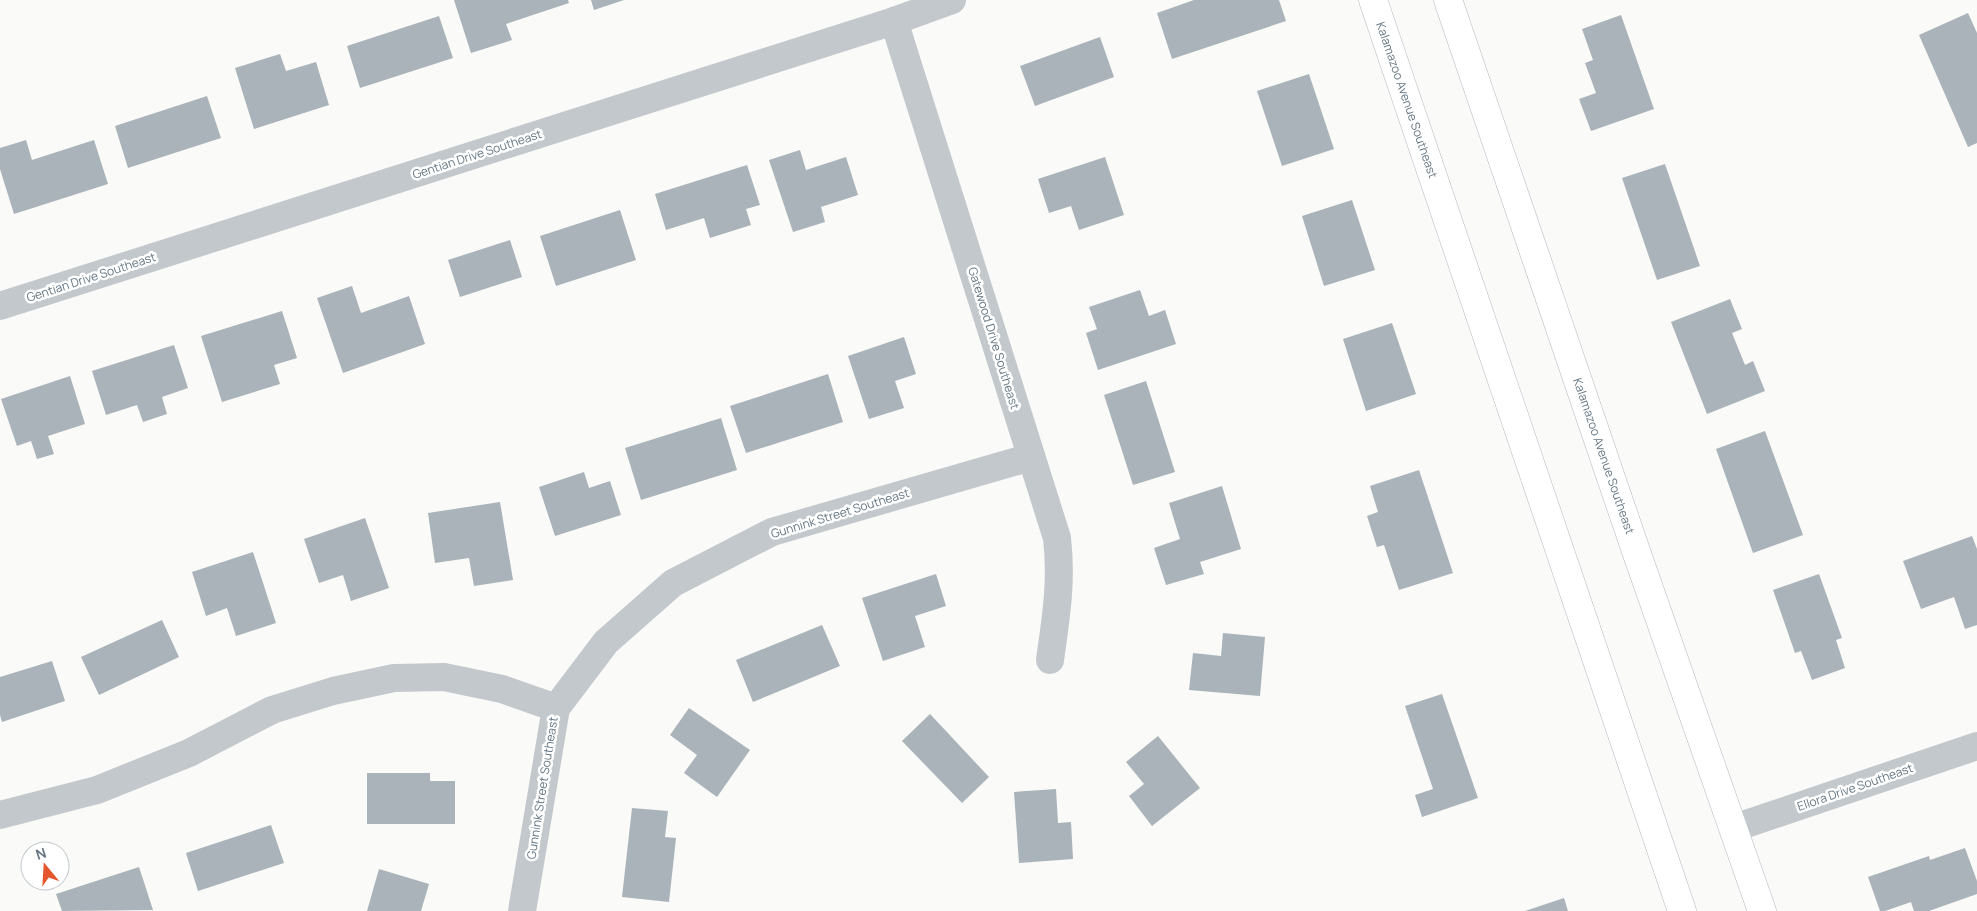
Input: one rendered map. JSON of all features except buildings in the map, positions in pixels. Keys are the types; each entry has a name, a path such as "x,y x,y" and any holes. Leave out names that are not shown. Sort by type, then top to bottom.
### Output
{"main road":[{"name":"Kalamazoo Avenue Southeast","path":"1373,0 1682,911"},
{"name":"Kalamazoo Avenue Southeast","path":"1448,0 1636,551 1762,911"}],"street":[{"name":"Gentian Drive Southeast","path":"0,306 894,21 952,0"},
{"name":"Gatewood Drive Southeast","path":"894,21 1057,538 1060,590 1050,660"},
{"name":"Gunnink Street Southeast","path":"522,911 556,708 606,642 674,583 772,532 1031,457"},
{"path":"0,815 97,790 189,753 272,710 333,691 394,678 444,677 502,689 556,708"},
{"name":"Ellora Drive Southeast","path":"1734,828 1977,746"}]}
